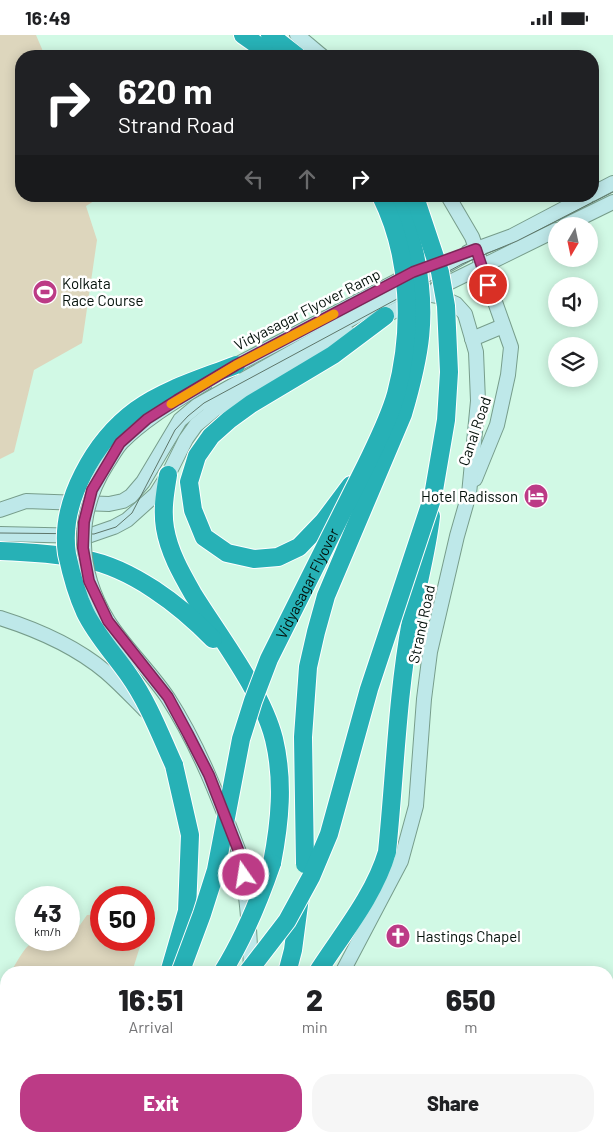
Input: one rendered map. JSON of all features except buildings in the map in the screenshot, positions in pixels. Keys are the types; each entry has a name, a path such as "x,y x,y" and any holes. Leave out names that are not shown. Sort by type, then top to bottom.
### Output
{"highway":[{"path":"230,35 247,50"},
{"path":"243,35 264,50"},
{"path":"270,35 289,50"},
{"name":"Vidyasagar Flyover","path":"183,966 216,869 241,739 253,701 269,659 366,465 396,395 403,358 407,306 403,262 388,209 384,202"},
{"path":"289,966 294,949 305,864 303,737 308,667 326,597 403,414 419,349 422,309 419,274 409,230 397,202"},
{"path":"322,966 382,870 387,852 400,709 411,621 428,544 433,496 446,420 448,372 446,306 440,271 416,202"},
{"path":"366,465 324,521 300,547 278,557 254,559 227,553 204,537 193,510 189,482 197,456 211,436 228,420 251,403 333,355 385,316"},
{"path":"172,966 187,911 190,835 174,765 147,705 129,675 85,613 67,553 67,532 80,478 112,431 136,410 160,396 236,365"},
{"path":"168,475 164,503 165,527 170,550 179,569 237,662 260,703 274,738 280,782 279,825 272,863 235,953 227,966"},
{"path":"254,966 287,921 311,877 329,834 369,689 433,496"},
{"path":"0,551 85,559 117,570 147,586 180,608 237,662"}],"main road":[{"path":"297,35 315,50"},
{"path":"599,190 613,183"},
{"path":"452,202 472,237 503,326 472,339"},
{"path":"0,510 26,501 109,504 123,501 131,496 143,482 180,420 198,405 476,249 512,236 577,202"},
{"path":"582,217 613,202"},
{"path":"0,534 88,536 114,527 127,520 156,494 186,439 196,425 214,410 455,278 482,267 548,234"},
{"name":"Vidyasagar Flyover Ramp","path":"249,966 244,875 239,852 209,775 168,697 108,621 89,581 83,548 84,522 92,490 120,443 147,419 236,365 413,272 476,249"},
{"name":"Strand Road","path":"346,966 401,861 416,806 424,699 430,653 457,536 469,494 478,401 476,352 465,314 456,304 438,296 426,294"},
{"name":"Canal Road","path":"469,494 497,425 508,375 511,347 503,326"},
{"path":"131,496 142,507"},
{"path":"0,618 26,626 81,654 105,671 153,717"}],"shaded area":[{"name":"Kolkata Race Course","path":"0,35 36,35 42,50 15,50 15,202 92,202 86,206 97,240 82,343 34,370 14,452 0,459"},
{"path":"87,915 90,915 90,951 139,951 134,966 15,966 24,951 80,951 80,925"}],"tram line":[{"path":"599,199 613,192"},
{"path":"0,533 94,534 116,527 132,513 175,430 204,403 462,264 517,241 593,202"}],"slow traffic":[{"path":"171,404 236,365 334,314"}],"place":[{"name":"Kolkata Race Course","path":"45,292"},
{"name":"Hotel Radisson","path":"536,496"},
{"name":"Hastings Chapel","path":"398,936"}],"route":[{"path":"244,875 239,852 209,775 188,734 168,697 108,621 89,581 83,548 84,522 92,490 120,443 147,419 236,365 413,272 476,249 488,285"}]}
